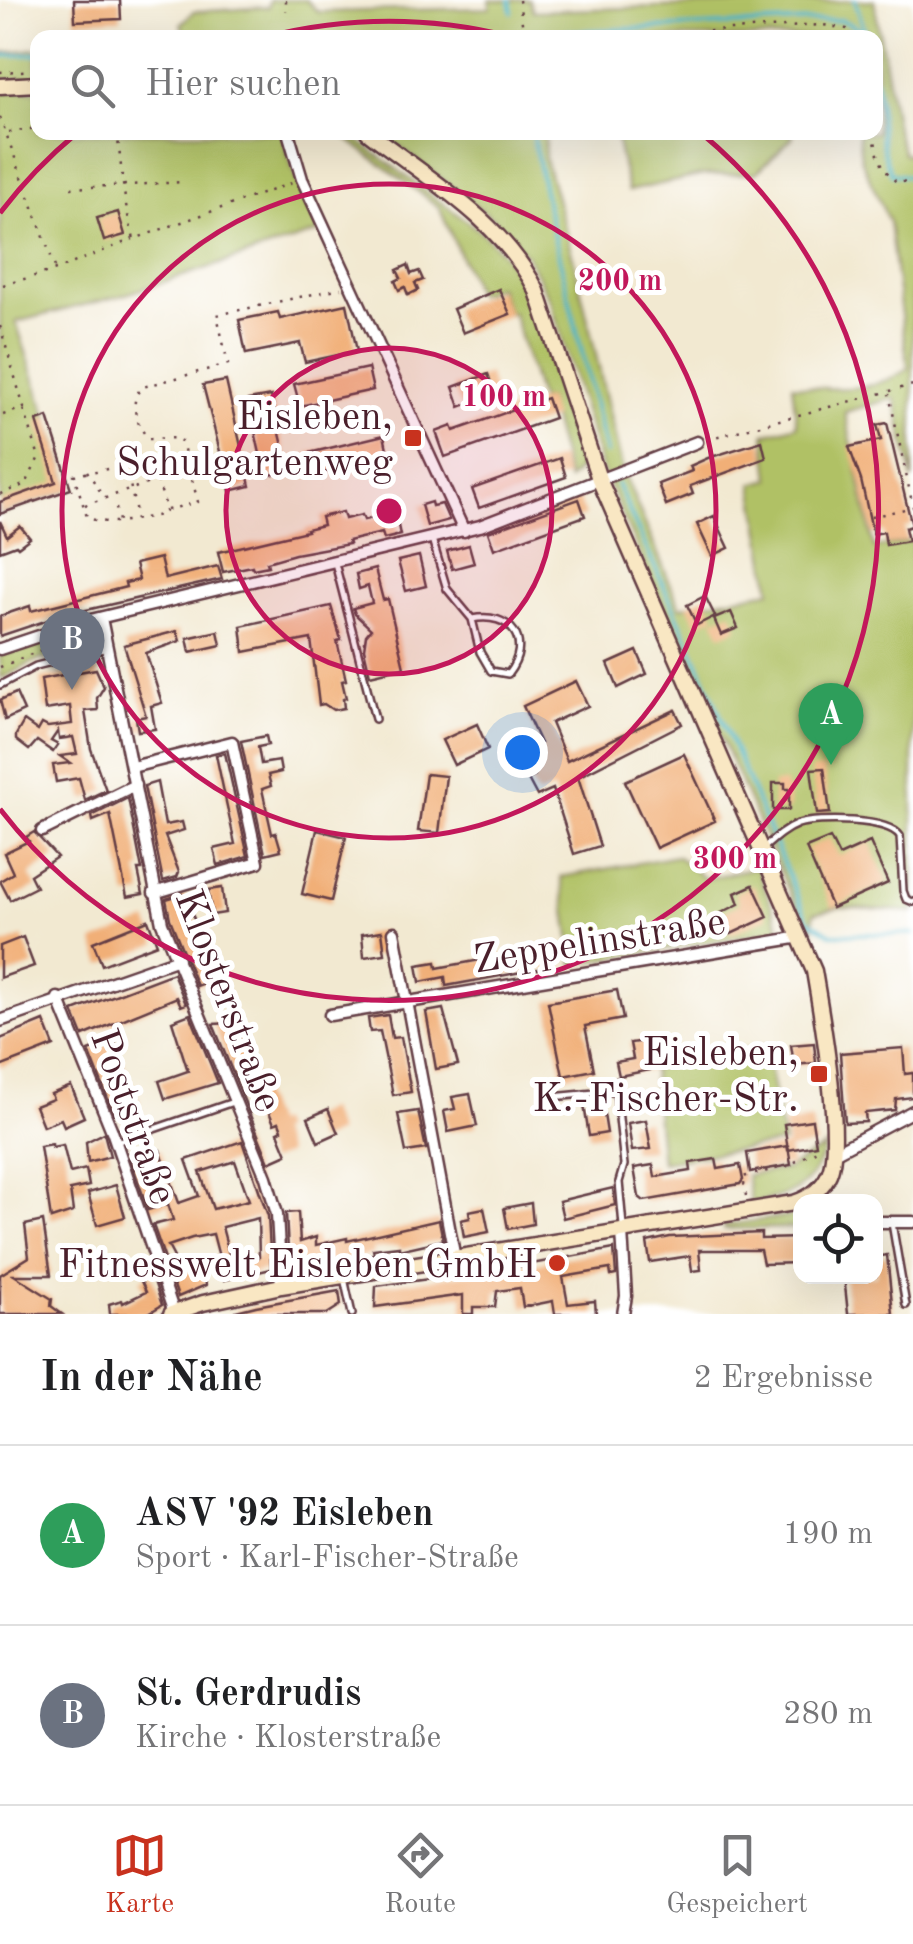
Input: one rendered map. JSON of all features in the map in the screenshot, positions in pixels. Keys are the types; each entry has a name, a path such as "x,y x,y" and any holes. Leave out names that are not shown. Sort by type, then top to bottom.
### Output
{"street":[{"path":"0,86 30,84"},
{"path":"290,140 302,179 464,531"},
{"path":"378,140 498,234 523,265 537,291 603,478 766,846 814,971 824,1031 834,1146 825,1194"},
{"path":"0,649 52,630 464,531 696,442"},
{"name":"Klosterstraße","path":"101,618 162,924 236,1100 277,1214 282,1286"},
{"path":"132,767 232,742 258,862 154,893"},
{"path":"42,832 135,785"},
{"path":"394,932 455,1259"},
{"name":"Zeppelinstraße","path":"330,1015 801,937"},
{"path":"0,1020 178,959"},
{"name":"Poststraße","path":"58,998 116,1142 172,1313"},
{"path":"834,1146 913,1112"},
{"path":"172,1313 344,1275 793,1203"},
{"path":"883,1222 913,1222"},
{"path":"622,1232 626,1296 623,1314"}],"lane":[{"path":"432,539 447,589 472,619 480,652 491,671 508,674 518,661 521,645 517,636 502,621 484,616 472,619"},
{"path":"331,564 375,719"},
{"path":"0,685 36,666 107,648"},
{"path":"766,846 783,831 813,821 876,823 894,828 900,841 903,891 906,899 913,902"},
{"path":"615,1081 624,1165 619,1182 622,1232"},
{"path":"552,1097 616,1090"},
{"path":"116,1142 236,1100"},
{"path":"892,1222 906,1304"},
{"path":"344,1275 352,1314"}],"path":[{"path":"286,0 286,11"},
{"path":"518,0 522,30"},
{"path":"720,30 823,24 847,30"},
{"path":"0,72 30,70"},
{"path":"0,117 56,270"},
{"path":"7,132 30,129"},
{"path":"119,140 122,202 134,238"},
{"path":"876,140 887,175 898,183 913,180"},
{"path":"3,285 56,270 302,179"},
{"path":"71,188 186,182"},
{"path":"167,510 152,460 74,474 86,517 97,522 162,514 198,502 182,442 177,438 149,440 144,435 133,400 136,392 228,364 217,315 352,286"},
{"path":"0,326 39,457 26,484 0,494"},
{"path":"696,442 913,385"},
{"path":"871,517 913,508 888,392"},
{"path":"0,416 24,408"},
{"path":"126,464 137,518"},
{"path":"87,471 105,498"},
{"path":"82,506 160,480"},
{"path":"116,508 119,521"},
{"path":"0,667 82,639 85,654"},
{"path":"748,1211 743,1177 788,1166 834,1146"}],"green space":[{"path":"269,0 306,0 318,12 490,8 490,0 529,0 533,11 874,0 879,30 184,30 181,24 193,12 268,7"},
{"path":"30,50 30,78 0,80 0,53"},
{"path":"883,52 897,134 904,154 913,154 913,480 895,398 845,412 874,548 913,541 913,912 841,907 814,913 813,945 601,467 551,302 527,256 495,220 390,140 545,140 545,159 575,265 623,471 680,607 771,591 753,484 770,479 765,434 797,425 792,385 866,386 908,369 889,222 861,159 859,140 883,140"},
{"path":"30,90 30,140 284,140 320,232 120,296 16,322 71,489 0,514 0,92"},
{"path":"348,140 357,140 480,231 519,276 532,301 582,457 581,467 568,480 547,399 540,401 513,313 510,314 498,286 477,294 439,207"},
{"path":"617,140 790,140 756,173 703,175 628,191"},
{"path":"91,626 99,638 94,645 36,661 0,679 0,655"},
{"path":"677,856 705,879 757,867 781,930 574,964 561,877"},
{"path":"765,1046 784,1143 661,1162 652,1069"},
{"path":"825,1147 813,1173 798,1188 751,1204 746,1175 787,1169"},
{"path":"793,1216 793,1228 724,1229 723,1225"}],"building":[{"path":"74,0 120,0 121,19 75,21"},
{"path":"118,212 125,235 104,241 97,218"},
{"path":"408,265 411,274 419,271 423,280 415,283 418,290 408,295 405,287 399,290 395,281 401,278 397,270"},
{"path":"499,289 510,314 463,333 453,309"},
{"path":"347,304 357,351 305,362 300,343 246,354 239,320 278,312 280,319"},
{"path":"368,368 373,390 300,406 294,384"},
{"path":"488,374 495,394 460,407 453,387"},
{"path":"226,381 250,486 230,491 203,385"},
{"path":"271,396 289,471 265,476 248,400"},
{"path":"547,398 554,418 445,457 436,432 452,426 454,431"},
{"path":"48,417 71,489 0,514 0,502 56,482 37,421"},
{"path":"887,423 912,526 905,528 908,541 886,545 884,532 873,534 849,447 881,440 877,425"},
{"path":"384,435 389,458 314,475 309,453"},
{"path":"762,441 766,458 690,486 693,494 666,505 658,484 692,471 690,466 708,458"},
{"path":"560,458 566,477 479,508 472,489"},
{"path":"579,499 585,516 494,549 488,532"},
{"path":"431,502 432,506 442,504 449,520 427,526 421,505"},
{"path":"343,512 345,519 396,516 400,535 384,539 382,533 267,562 268,566 223,572 218,552 307,531 323,525 321,517"},
{"path":"714,516 729,548 712,556 697,524"},
{"path":"0,521 7,536 20,526 30,538 18,547 0,551"},
{"path":"469,545 474,563 452,569 447,551"},
{"path":"419,556 426,586 406,591 398,561"},
{"path":"160,558 165,579 218,566 222,579 60,616 0,636 0,616 30,606 31,611 126,587 125,583 139,580 135,564"},
{"path":"375,569 383,600 388,599 404,667 370,675 364,649 371,629 353,608 372,603 368,586 359,589 356,574"},
{"path":"705,596 715,616 697,625 687,605"},
{"path":"331,606 341,640 337,641 346,680 342,681 344,708 333,710 319,705 311,639 244,652 241,626"},
{"path":"731,612 738,628 721,635 714,619"},
{"path":"177,631 180,641 146,653 162,703 151,706 155,729 138,731 136,718 146,716 124,645"},
{"path":"218,631 221,645 190,652 187,638"},
{"path":"637,651 647,674 618,688 608,664"},
{"path":"96,669 104,687 97,698 98,710 85,711 91,749 106,790 85,800 79,778 56,782 53,765 70,763 60,756 77,754 73,737 59,739 58,731 51,741 58,745 53,752 37,741 29,750 16,740 16,735 24,721 38,731 42,724 72,724 70,706 45,710 41,679"},
{"path":"576,681 588,706 551,723 567,761 675,710 682,724 578,777 600,846 574,854 553,789 537,796 528,779 535,776 524,750 540,743 523,706"},
{"path":"16,693 24,711 5,720 0,700"},
{"path":"477,724 488,749 454,765 442,740"},
{"path":"266,736 268,745 258,747 261,764 279,761 281,772 268,775 271,786 262,789 272,834 276,833 281,850 265,854 241,741"},
{"path":"225,753 248,856 218,865 214,849 235,844 216,755"},
{"path":"684,754 715,821 656,848 625,781"},
{"path":"824,768 830,813 817,814 811,769"},
{"path":"426,774 446,776 439,833 418,831"},
{"path":"157,782 165,825 182,822 184,830 165,836 179,872 177,877 163,881 144,786"},
{"path":"773,783 785,783 785,789 789,789 789,810 773,810"},
{"path":"128,798 143,894 127,897 110,814 93,821 92,816"},
{"path":"317,830 346,837 331,901 302,894"},
{"path":"34,832 57,857 30,875 36,887 10,900 0,881 13,873 4,853 29,841 26,837"},
{"path":"830,838 839,856 870,842 888,883 832,908 806,848"},
{"path":"753,885 768,917 731,934 721,913 739,904 735,893"},
{"path":"222,888 225,913 212,915 208,890"},
{"path":"183,894 215,979 197,986 166,899"},
{"path":"148,920 157,944 102,965 93,942"},
{"path":"382,931 385,954 364,957 362,934"},
{"path":"23,937 34,966 0,978 0,946"},
{"path":"545,948 549,967 446,986 445,977 420,982 417,965 436,962 437,968"},
{"path":"173,973 186,1004 181,1006 177,997 83,1036 73,1011"},
{"path":"617,990 623,1019 585,1026 594,1070 563,1076 548,1002"},
{"path":"443,1009 458,1065 436,1069 426,1012"},
{"path":"190,1014 218,1083 165,1099 159,1081 188,1071 172,1021"},
{"path":"388,1015 392,1038 401,1037 411,1092 393,1095 380,1031 370,1032 368,1018"},
{"path":"44,1021 54,1046 0,1067 0,1039"},
{"path":"233,1023 274,1124 279,1122 282,1130 278,1132 287,1154 269,1162 213,1024"},
{"path":"114,1041 140,1103 114,1114 89,1051"},
{"path":"645,1041 650,1070 619,1076 616,1062 633,1059 630,1043"},
{"path":"814,1043 816,1063 794,1065 791,1045"},
{"path":"903,1048 905,1074 913,1073 913,1097 896,1099 895,1110 865,1113 866,1122 845,1123 840,1053"},
{"path":"71,1086 84,1117 64,1126 61,1119 43,1126 35,1106"},
{"path":"470,1094 477,1126 448,1132 444,1111 455,1109 452,1097"},
{"path":"602,1102 607,1133 589,1136 584,1105"},
{"path":"328,1109 338,1133 318,1142 308,1118"},
{"path":"418,1111 426,1149 406,1152 398,1114"},
{"path":"646,1120 651,1149 632,1151 628,1123"},
{"path":"812,1120 816,1145 788,1150 784,1124"},
{"path":"104,1133 110,1156 88,1162 86,1142"},
{"path":"242,1141 268,1216 271,1269 225,1280 213,1234 192,1238 168,1246 180,1269 190,1265 192,1273 204,1271 206,1285 178,1297 153,1225 173,1220 168,1204 148,1210 130,1158 160,1150 179,1203 199,1196 186,1160","holes":["235,1161 249,1200 213,1209 200,1172","258,1218 259,1257 231,1261 222,1227"]},
{"path":"63,1145 70,1173 86,1169 89,1186 70,1190 73,1212 51,1219 40,1146"},
{"path":"788,1146 791,1165 750,1172 747,1153"},
{"path":"716,1159 718,1169 740,1165 740,1184 644,1201 639,1197 634,1168 653,1165 655,1177 691,1171 690,1163"},
{"path":"116,1185 125,1217 97,1225 88,1193"},
{"path":"613,1188 615,1205 563,1218 559,1201"},
{"path":"531,1203 533,1224 508,1229 504,1208"},
{"path":"484,1208 489,1232 464,1237 461,1220 470,1218 469,1211"},
{"path":"298,1212 300,1242 316,1237 316,1245 347,1241 439,1220 443,1240 399,1250 399,1246 373,1249 374,1254 289,1269 286,1213"},
{"path":"43,1221 51,1275 14,1275 52,1299 51,1306 62,1314 0,1314 0,1275 29,1257 25,1225"},
{"path":"761,1233 761,1239 793,1238 793,1263 763,1264 760,1250 699,1250 701,1270 692,1271 690,1256 650,1262 647,1242 670,1237"},
{"path":"614,1249 616,1275 611,1276 610,1269 563,1277 568,1304 595,1301 596,1314 555,1314 553,1301 523,1307 520,1288 497,1291 495,1307 473,1307 473,1314 463,1314 463,1295 375,1307 376,1286"},
{"path":"887,1255 893,1314 848,1314 845,1284 883,1284 883,1256"},
{"path":"152,1275 162,1305 147,1314 110,1314 109,1304 122,1300 123,1303 146,1292 140,1279"},
{"path":"339,1291 341,1305 327,1314 236,1314 256,1306"}],"waterway":[{"path":"510,0 512,12"},
{"path":"855,0 864,30"},
{"path":"604,30 842,20 861,30"},
{"path":"0,56 30,54"},
{"path":"534,140 606,453"},
{"path":"881,140 892,174 913,177"},
{"path":"617,484 807,919 831,934 913,934"}],"place":[{"name":"Eisleben, Schulgartenweg","path":"413,438"},
{"name":"St. Gerdrudis","path":"72,690"},
{"name":"ASV '92 Eisleben","path":"831,765"},
{"name":"Eisleben, K.-Fischer-Str.","path":"819,1074"},
{"name":"Fitnesswelt Eisleben GmbH","path":"557,1263"}]}
